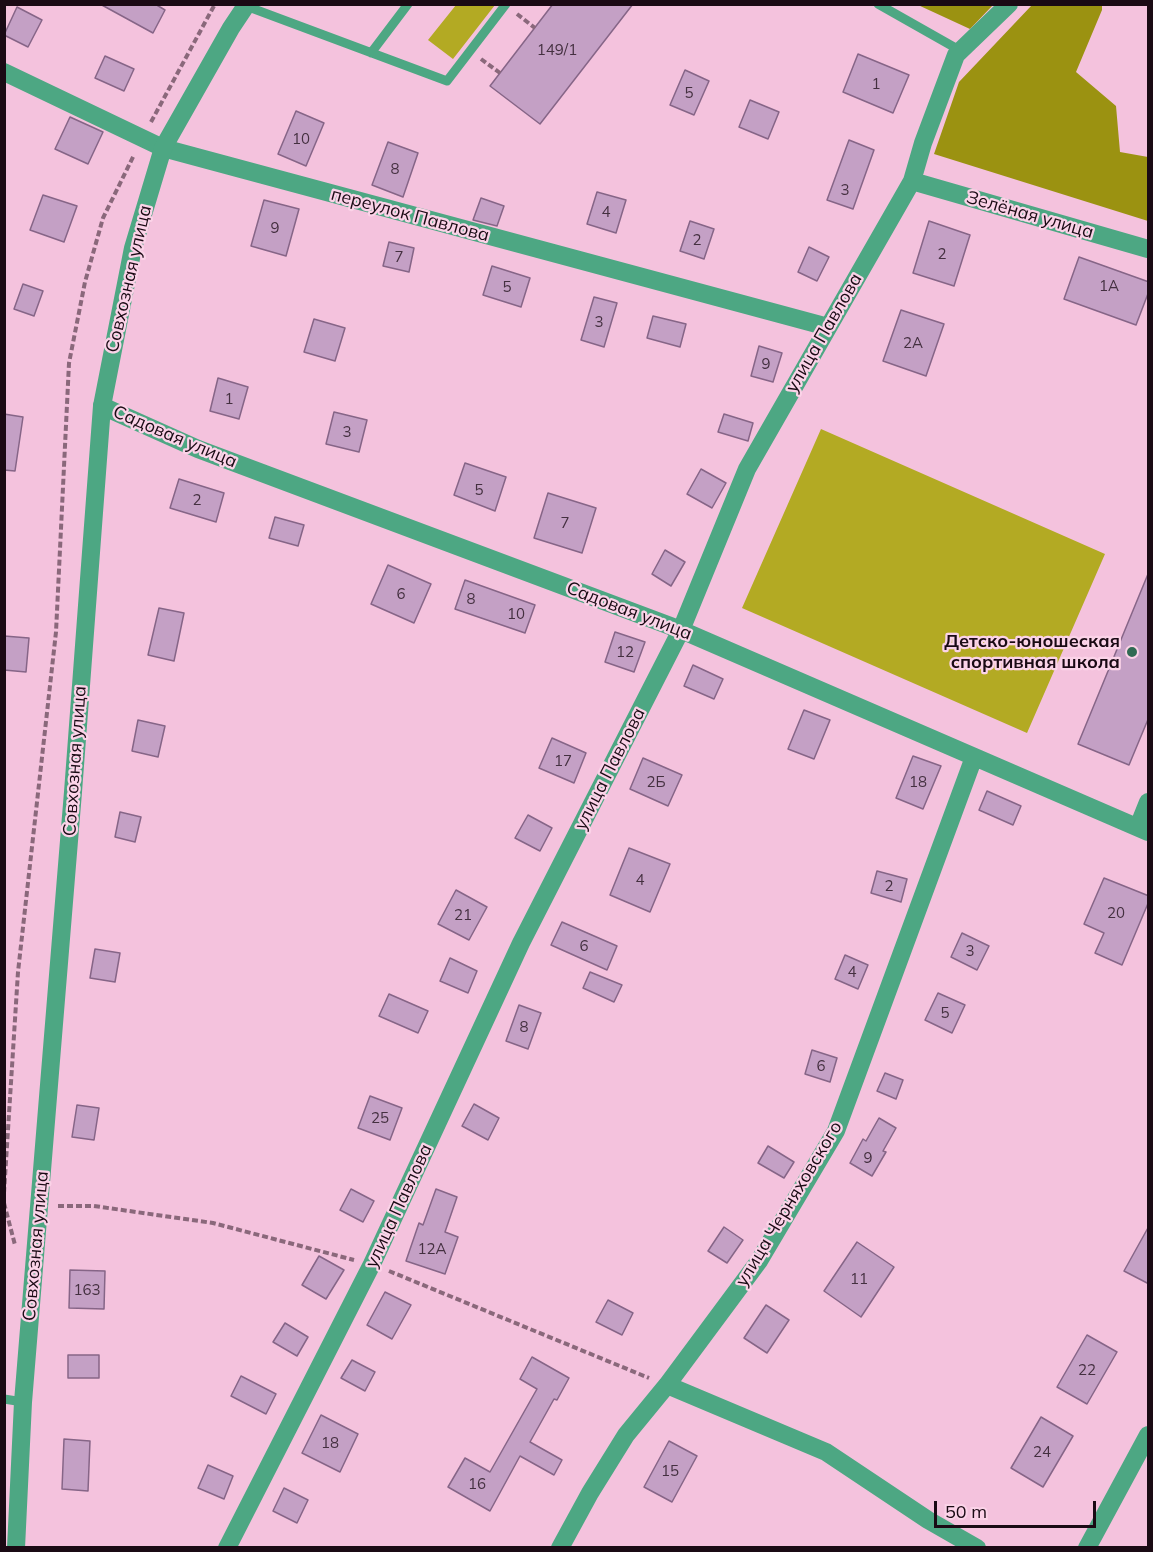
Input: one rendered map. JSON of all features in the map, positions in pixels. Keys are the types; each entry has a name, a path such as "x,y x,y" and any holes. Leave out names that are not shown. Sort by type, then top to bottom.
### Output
{"street":[{"name":"улица Павлова","path":"227,1548 372,1264 521,944 681,630 747,469 912,181 923,143 956,56 1009,4"},
{"name":"Совхозная улица","path":"16,1548 23,1402 102,406 133,248 163,148 231,28 247,5"},
{"name":"переулок Павлова","path":"4,72 163,148 828,327"},
{"name":"Зелёная улица","path":"912,181 1149,249"},
{"name":"Садовая улица","path":"102,406 198,449 681,630 1143,829"},
{"name":"улица Черняховского","path":"560,1548 590,1493 627,1435 759,1261 836,1131 974,757"},
{"path":"1143,829 1149,802"},
{"path":"667,1385 826,1452 928,1520 977,1548"},
{"path":"1087,1548 1149,1435"}],"lane":[{"path":"371,53 408,4"},
{"path":"878,4 961,51"},
{"path":"247,5 447,81 506,5"},
{"path":"4,1399 23,1402"}],"path":[{"path":"506,5 535,28"},
{"path":"470,51 500,73"}],"shaded area":[{"path":"993,4 970,29 918,5"},
{"path":"456,5 495,5 453,59 428,40"},
{"path":"1032,5 1102,5 1102,10 1076,72 1116,106 1120,152 1148,157 1148,221 934,154 959,82"},
{"path":"821,429 1105,554 1027,733 742,608"}],"building":[{"path":"100,4 155,4 165,10 153,33"},
{"path":"553,4 633,4 540,124 490,86"},
{"path":"17,7 42,20 28,47 4,35"},
{"path":"858,54 909,75 893,113 843,92"},
{"path":"105,56 134,69 124,91 95,78"},
{"path":"685,70 709,81 694,115 670,105"},
{"path":"750,100 779,112 768,139 739,127"},
{"path":"296,111 324,123 306,166 278,154"},
{"path":"70,117 103,132 88,164 55,149"},
{"path":"849,140 874,150 853,209 827,200"},
{"path":"388,142 418,153 403,197 372,185"},
{"path":"597,192 626,200 616,233 587,224"},
{"path":"43,195 77,206 64,242 30,230"},
{"path":"481,198 504,206 497,226 473,220"},
{"path":"264,200 299,209 286,256 251,246"},
{"path":"690,221 714,229 704,259 680,251"},
{"path":"929,221 970,235 954,286 913,273"},
{"path":"389,242 414,248 409,272 383,266"},
{"path":"809,247 829,257 817,281 798,272"},
{"path":"1079,257 1149,282 1149,291 1136,325 1064,299"},
{"path":"492,266 530,278 521,307 483,295"},
{"path":"23,284 43,291 34,316 14,309"},
{"path":"594,297 617,303 604,347 581,340"},
{"path":"901,310 944,324 926,376 883,361"},
{"path":"653,316 686,324 680,347 647,338"},
{"path":"314,319 345,328 335,361 304,352"},
{"path":"759,346 782,353 773,382 751,376"},
{"path":"218,378 248,387 239,419 210,411"},
{"path":"334,412 367,420 359,452 326,444"},
{"path":"4,414 23,417 15,471 4,470"},
{"path":"724,414 753,423 748,441 718,432"},
{"path":"465,463 506,477 495,511 454,495"},
{"path":"701,469 726,483 712,508 687,494"},
{"path":"179,479 224,493 216,522 170,508"},
{"path":"548,493 596,508 582,553 534,538"},
{"path":"275,517 304,525 298,546 269,538"},
{"path":"665,550 685,562 671,586 652,574"},
{"path":"388,565 431,584 414,623 371,604"},
{"name":"Детско-юношеская спортивная школа","path":"1148,574 1149,717 1129,765 1078,744"},
{"path":"465,580 535,605 525,633 455,609"},
{"path":"159,608 184,613 174,661 148,655"},
{"path":"615,632 645,642 634,672 605,662"},
{"path":"4,636 29,638 26,672 4,670"},
{"path":"693,665 723,679 714,699 684,686"},
{"path":"804,710 830,720 814,759 788,749"},
{"path":"138,720 165,726 158,757 132,751"},
{"path":"552,738 586,753 574,783 539,768"},
{"path":"913,756 941,766 923,809 896,798"},
{"path":"643,758 682,775 668,806 630,789"},
{"path":"987,791 1021,806 1013,825 979,810"},
{"path":"120,812 141,817 135,842 115,837"},
{"path":"528,815 552,828 540,851 515,838"},
{"path":"629,848 670,864 650,912 610,895"},
{"path":"877,871 907,879 901,902 871,893"},
{"path":"1104,878 1149,896 1149,901 1122,965 1095,953 1104,933 1084,924"},
{"path":"456,890 487,907 469,940 438,924"},
{"path":"562,922 617,946 607,970 551,945"},
{"path":"962,933 989,946 977,970 951,957"},
{"path":"95,949 120,953 115,982 90,978"},
{"path":"845,955 868,965 858,989 835,979"},
{"path":"450,958 477,971 468,993 440,981"},
{"path":"590,972 622,985 614,1002 583,988"},
{"path":"938,993 965,1005 952,1033 925,1020"},
{"path":"389,994 428,1011 418,1033 379,1016"},
{"path":"519,1005 541,1013 528,1049 506,1041"},
{"path":"812,1050 837,1058 830,1082 805,1074"},
{"path":"885,1073 903,1080 896,1099 877,1091"},
{"path":"370,1096 402,1108 390,1140 358,1128"},
{"path":"474,1104 499,1118 488,1140 462,1126"},
{"path":"77,1105 99,1108 94,1140 72,1137"},
{"path":"879,1118 896,1128 872,1176 850,1163 863,1139 866,1141"},
{"path":"768,1146 794,1162 784,1178 758,1163"},
{"path":"351,1189 374,1201 363,1222 340,1210"},
{"path":"436,1189 457,1197 445,1232 458,1237 445,1274 406,1261 419,1223 423,1225"},
{"path":"1149,1226 1149,1284 1124,1271"},
{"path":"724,1227 743,1240 727,1263 708,1251"},
{"path":"857,1242 894,1267 861,1317 824,1291"},
{"path":"319,1256 344,1270 326,1299 302,1285"},
{"path":"70,1270 105,1271 104,1309 69,1308"},
{"path":"385,1292 411,1305 392,1339 367,1325"},
{"path":"608,1300 633,1313 622,1335 596,1322"},
{"path":"766,1305 789,1320 767,1353 744,1338"},
{"path":"285,1323 308,1337 297,1356 273,1342"},
{"path":"1087,1335 1117,1352 1087,1404 1057,1387"},
{"path":"68,1355 99,1355 99,1378 68,1378"},
{"path":"532,1357 569,1378 557,1400 554,1399 530,1442 562,1460 554,1475 520,1456 490,1511 448,1487 465,1458 490,1472 537,1389 520,1379"},
{"path":"352,1360 375,1372 365,1391 341,1378"},
{"path":"241,1376 276,1394 266,1414 231,1396"},
{"path":"321,1415 358,1434 340,1472 302,1453"},
{"path":"1041,1417 1073,1436 1043,1487 1011,1468"},
{"path":"64,1439 90,1441 88,1491 62,1489"},
{"path":"669,1441 697,1456 672,1502 644,1487"},
{"path":"208,1465 233,1476 224,1499 198,1488"},
{"path":"284,1488 308,1500 297,1523 273,1511"}],"place":[{"name":"Детско-юношеская спортивная школа","path":"1132,652"}]}
